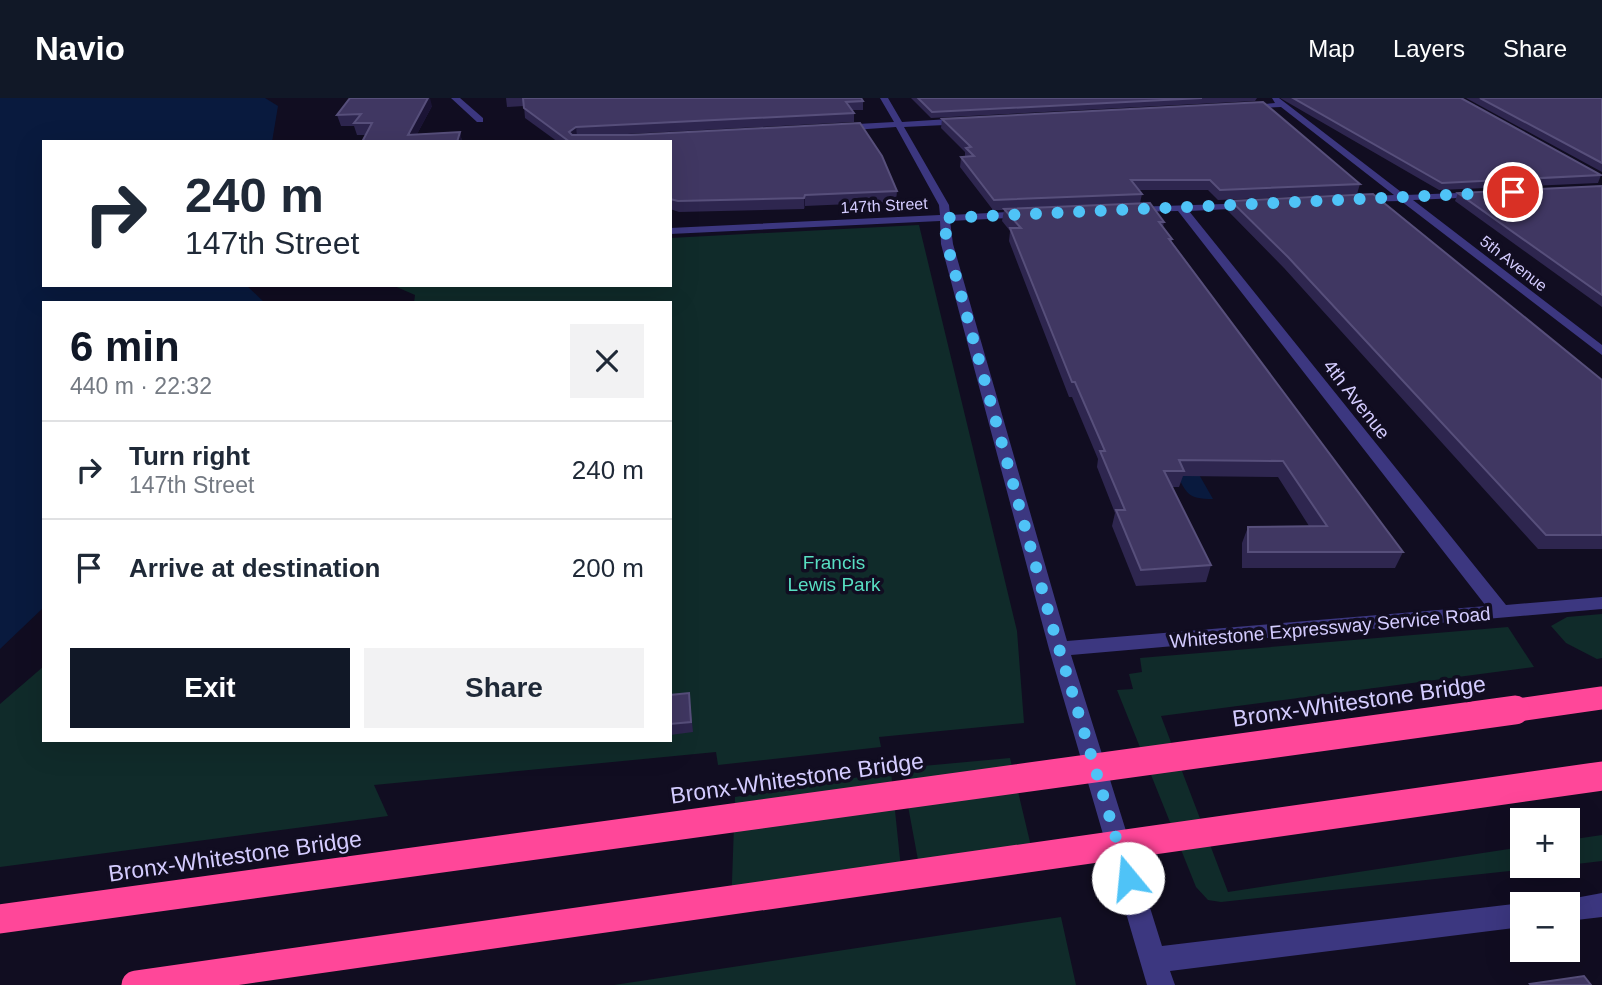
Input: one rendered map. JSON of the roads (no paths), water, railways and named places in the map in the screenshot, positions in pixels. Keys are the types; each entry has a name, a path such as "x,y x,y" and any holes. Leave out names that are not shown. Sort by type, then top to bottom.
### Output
{"highway":[{"name":"Bronx-Whitestone Bridge","path":"0,919 1602,698"},
{"path":"136,985 1602,776"}],"street":[{"path":"455,98 480,120"},
{"path":"884,98 944,205 947,244 1059,649 1157,973 1510,917"},
{"path":"1229,107 1278,101"},
{"name":"5th Avenue","path":"1278,101 1602,351"},
{"path":"828,128 982,120"},
{"path":"1348,200 1500,193"},
{"path":"1117,210 1265,204"},
{"name":"4th Avenue","path":"1181,208 1502,613"},
{"name":"147th Street","path":"672,231 1041,213"},
{"name":"Whitestone Expressway Service Road","path":"1059,649 1602,604"},
{"path":"1580,908 1602,905"}],"water":[{"path":"0,98 265,98 278,106 272,140 42,140 42,287 248,287 263,301 42,301 42,609 0,649"},
{"path":"1175,471 1197,471 1213,499 1192,496"}],"park label":[{"name":"Francis Lewis Park","path":"834,573"}]}
